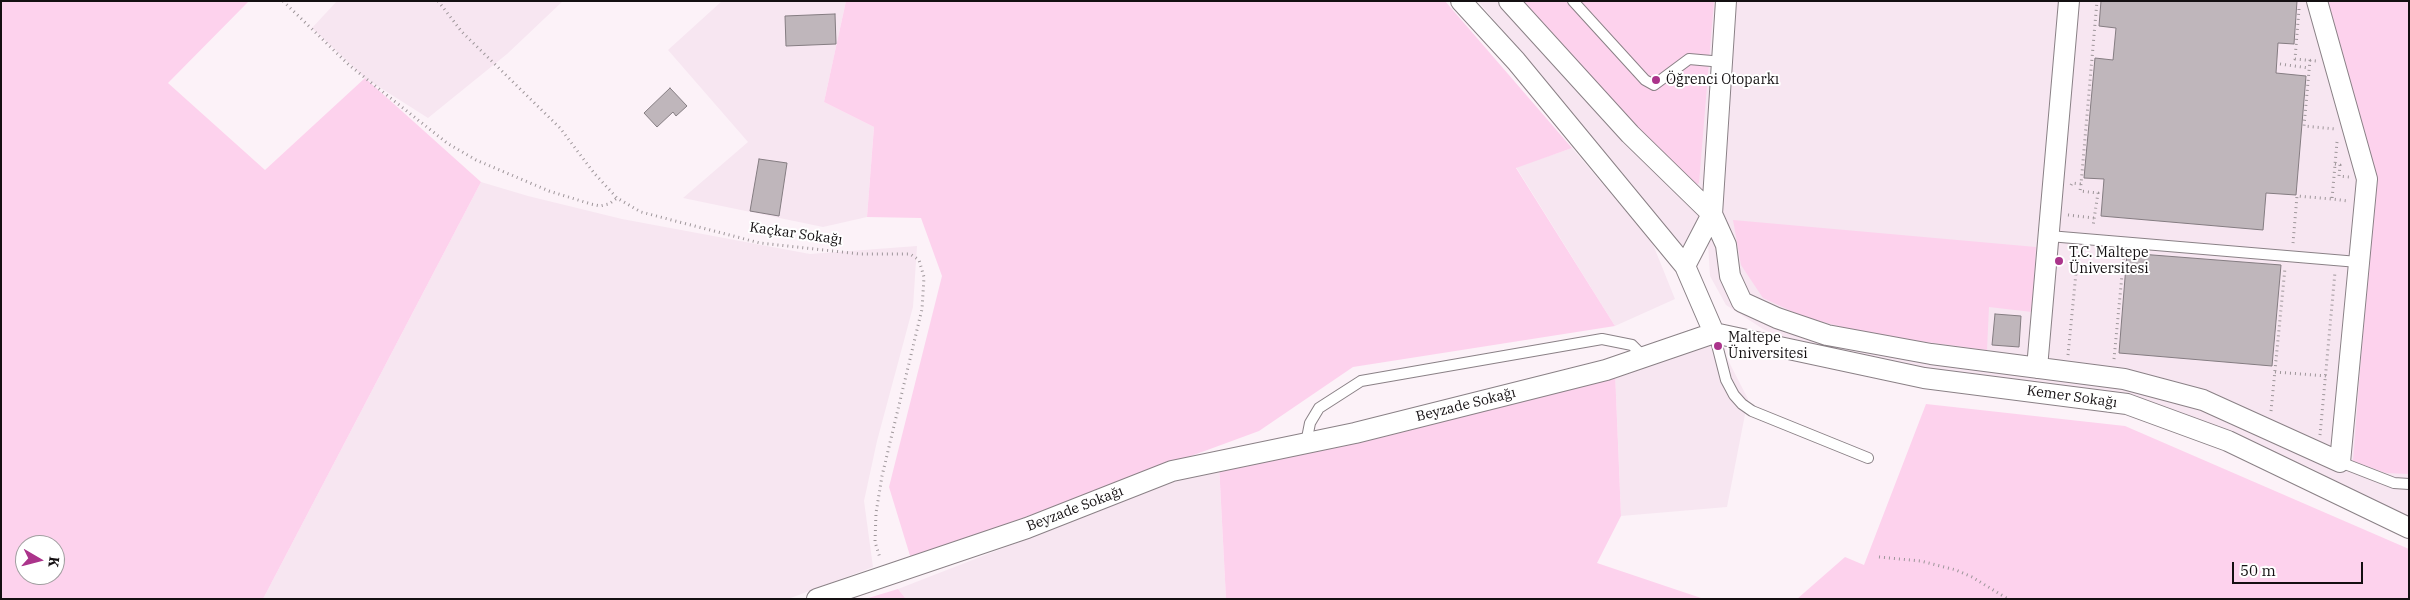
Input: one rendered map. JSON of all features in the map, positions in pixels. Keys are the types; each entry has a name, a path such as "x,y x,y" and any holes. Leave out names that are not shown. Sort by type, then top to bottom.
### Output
{"street":[{"path":"1460,1 1516,61 1685,266 1714,333"},
{"path":"1509,1 1630,134 1712,214 1726,245 1730,276 1742,302 1777,318 1827,335 1931,354 2066,370 2112,378 2203,400 2340,462 2366,179 2317,1"},
{"path":"1685,266 1712,214 1726,1"},
{"path":"2037,368 2057,237 2069,1"},
{"name":"Beyzade Sokağı","path":"817,599 1027,528 1172,472 1306,443 1606,370 1714,333"},
{"name":"Kemer Sokağı","path":"1714,333 1924,378 2127,404 2228,441 2409,528"}],"lane":[{"path":"1573,1 1645,80 1654,85 1689,59 1723,62"},
{"path":"2057,237 2292,256 2358,267"},
{"path":"1714,333 1726,380 1734,395 1742,404 1752,411 1868,458"},
{"path":"1306,443 1310,423 1319,408 1362,381 1602,339 1632,345 1644,357"},
{"path":"2340,462 2394,482 2409,484"}],"path":[{"path":"283,1 349,65 447,143 476,160 541,188 600,206 609,204 617,198"},
{"name":"Kaçkar Sokağı","path":"438,1 462,32 560,128 594,173 617,198 641,212 760,243 860,254 910,254 919,260 924,277 922,309 882,476 876,513 875,542 886,576"},
{"path":"2091,240 2098,193 2080,191 2097,1"},
{"path":"2300,1 2295,58 2334,63"},
{"path":"2310,60 2304,126 2338,129 2332,199"},
{"path":"2280,64 2309,68"},
{"path":"2071,191 2072,183 2081,184"},
{"path":"2292,256 2298,196 2353,201"},
{"path":"2057,237 2068,215 2069,207"},
{"path":"2068,215 2094,218"},
{"path":"2066,370 2078,238"},
{"path":"2112,378 2124,252 2115,251"},
{"path":"2269,431 2285,267 2294,268"},
{"path":"2327,270 2335,271 2358,267"},
{"path":"2318,452 2335,271"},
{"path":"2275,372 2348,377"},
{"path":"1879,557 1921,561 1947,568 1972,577 2008,599"}],"shaded area":[{"path":"1,1 249,1 168,83 265,170 365,78 481,182 263,599 1,599"},
{"path":"337,1 563,1 507,54 428,118 365,78 312,28"},
{"path":"722,1 846,1 824,102 874,127 867,217 823,227 683,198 748,142 668,50"},
{"path":"846,1 1445,1 1572,148 1516,168 1615,326 1353,367 1259,431 911,559 889,487 942,276 921,218 867,217 874,127 824,102"},
{"name":"T.C. Maltepe Üniversitesi","path":"1478,1 2409,1 2409,520 2309,467 2129,401 1919,371 1789,342 1763,329 1726,305 1710,276 1708,243 1681,245"},
{"name":"Öğrenci Otoparkı","path":"1518,1 1714,1 1699,183 1693,187"},
{"path":"2325,1 2409,1 2409,474 2386,473 2353,461 2374,189"},
{"path":"1572,148 1652,242 1675,299 1615,326 1516,167"},
{"path":"481,182 528,196 622,219 810,254 917,246 913,307 877,441 864,501 873,567 788,599 263,599"},
{"path":"1733,220 2036,247 2032,312 1989,307 1987,350 1873,335 1804,317 1763,298 1741,265"},
{"path":"1715,335 1748,399 1727,507 1621,516 1615,371"},
{"path":"1615,371 1621,516 1597,563 1704,599 1226,599 1219,464 1451,419"},
{"path":"1926,404 2125,426 2409,549 2409,599 1797,599 1845,557 1864,565"},
{"path":"1219,464 1226,599 906,599 898,589"},
{"path":"898,589 906,599 865,599"}],"building":[{"path":"2101,1 2297,1 2294,44 2278,43 2276,73 2306,76 2296,195 2266,193 2263,230 2101,216 2104,179 2084,178 2095,58 2113,60 2116,28 2099,26"},
{"path":"835,14 836,44 786,46 785,16"},
{"path":"670,88 687,106 676,116 673,112 657,127 644,113"},
{"path":"759,159 787,163 779,216 750,211"},
{"path":"2127,253 2281,265 2272,366 2119,353"},
{"path":"1995,314 2021,316 2019,347 1992,345"}],"place":[{"name":"Öğrenci Otoparkı","path":"1656,80"},
{"name":"T.C. Maltepe Üniversitesi","path":"2059,261"},
{"name":"Maltepe Üniversitesi","path":"1718,346"}]}
